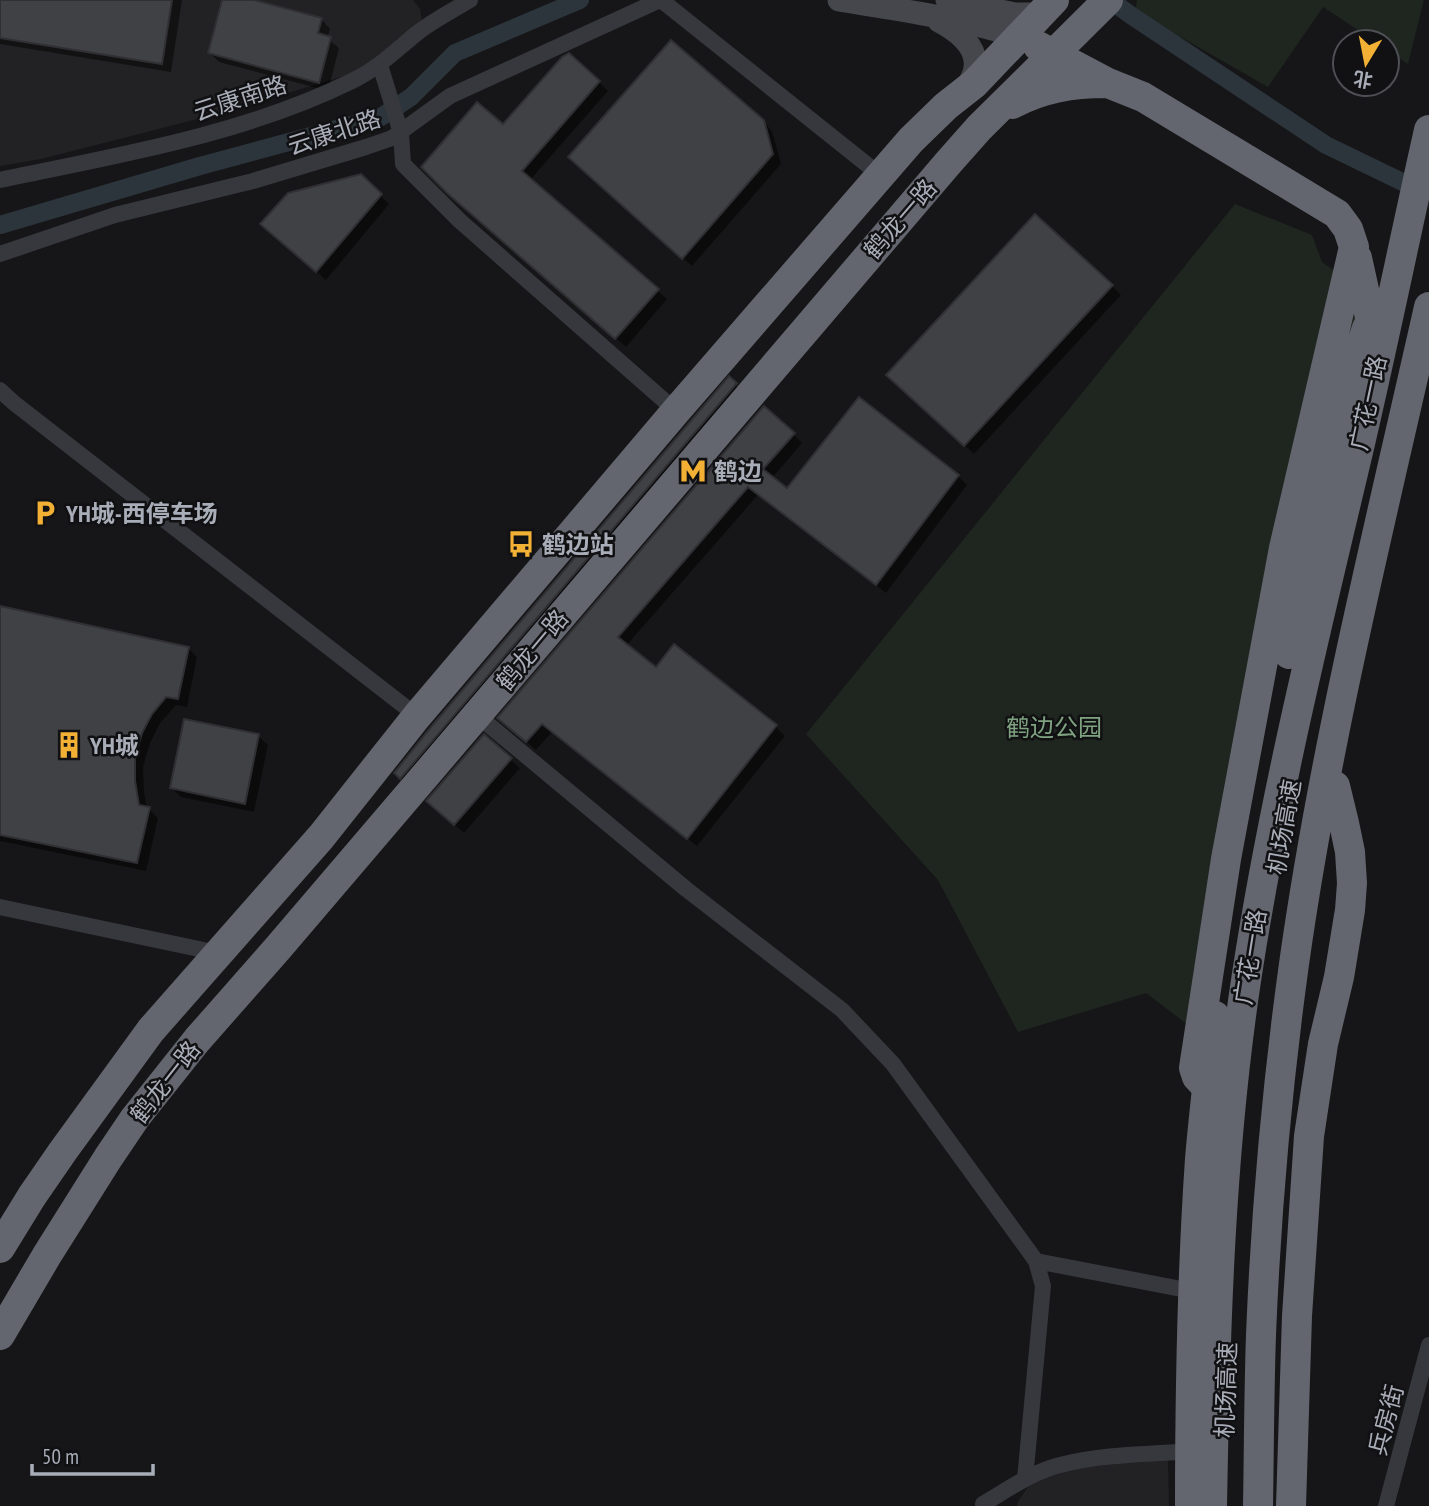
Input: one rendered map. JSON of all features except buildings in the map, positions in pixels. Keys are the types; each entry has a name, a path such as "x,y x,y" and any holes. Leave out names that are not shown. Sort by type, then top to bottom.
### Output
{"highway":[{"name":"鹤龙一路","path":"0,1248 32,1196 151,1030 321,837 417,716 880,175 925,125 966,90 1047,7"},
{"name":"鹤龙一路","path":"0,1335 108,1158 150,1098 197,1040 955,154 1101,7"},
{"path":"1019,37 1108,83 1143,97 1337,214 1348,229 1354,247 1370,317"},
{"path":"989,120 1017,101 1056,86 1108,83"},
{"path":"1190,1506 1198,1200 1205,1102 1226,948 1337,417 1370,317 1401,255 1427,147"},
{"name":"机场高速","path":"1223,1506 1231,1254 1245,1091 1262,961 1309,694 1427,147"},
{"path":"1230,1114 1222,1101 1197,1077 1194,1068 1226,859 1284,548 1354,247"},
{"name":"广花一路","path":"1212,1506 1217,1295 1222,1209 1230,1114 1247,976 1271,832 1401,255"},
{"name":"机场高速","path":"1258,1506 1261,1335 1267,1226 1295,957 1341,699 1429,307"},
{"name":"广花一路","path":"1267,1506 1270,1293 1275,1192 1299,985 1335,786 1429,360"},
{"path":"1291,1506 1297,1316 1309,1136 1323,1044 1339,978 1352,883 1350,852 1335,786"}],"street":[{"name":"云康南路","path":"0,180 170,144 251,121 352,81 380,65 418,33 470,0"},
{"path":"661,0 880,175"},
{"name":"云康北路","path":"0,254 115,215 253,181 366,148 401,133 450,96 661,0"},
{"path":"839,0 990,27 1019,37"},
{"path":"947,0 1015,14 1047,7"},
{"path":"926,15 954,30 972,50 975,71 966,90"},
{"path":"380,65 401,133 403,164 460,221 676,411"},
{"path":"0,390 417,716"},
{"path":"477,715 685,889 842,1010 892,1063 1036,1261 1043,1286 1025,1479"},
{"path":"0,907 219,953"},
{"path":"1036,1261 1217,1295"},
{"name":"兵房街","path":"1386,1506 1429,1345"},
{"path":"983,1504 1025,1479 1058,1465 1110,1456 1213,1450"}],"shaded area":[{"path":"0,0 413,0 420,9 422,20 418,33 354,73 225,112 41,159 0,166"},
{"path":"1168,1460 1169,1506 1017,1506 1028,1487 1042,1478 1110,1463"}],"green space":[{"path":"1137,0 1424,0 1408,64 1401,59 1401,28 1355,28 1323,7 1268,87 1135,11"},
{"name":"鹤边公园","path":"1235,204 1312,235 1322,262 1363,291 1297,525 1188,1025 1146,993 1018,1032 938,880 806,734"}],"waterway":[{"path":"0,225 200,166 381,117 411,97 455,53 580,0"},
{"path":"1110,0 1326,145 1423,192"}],"place":[{"name":"鹤边","path":"693,471"},
{"name":"YH城-西停车场","path":"45,513"},
{"name":"鹤边站","path":"521,544"},
{"name":"YH城","path":"69,745"}]}
